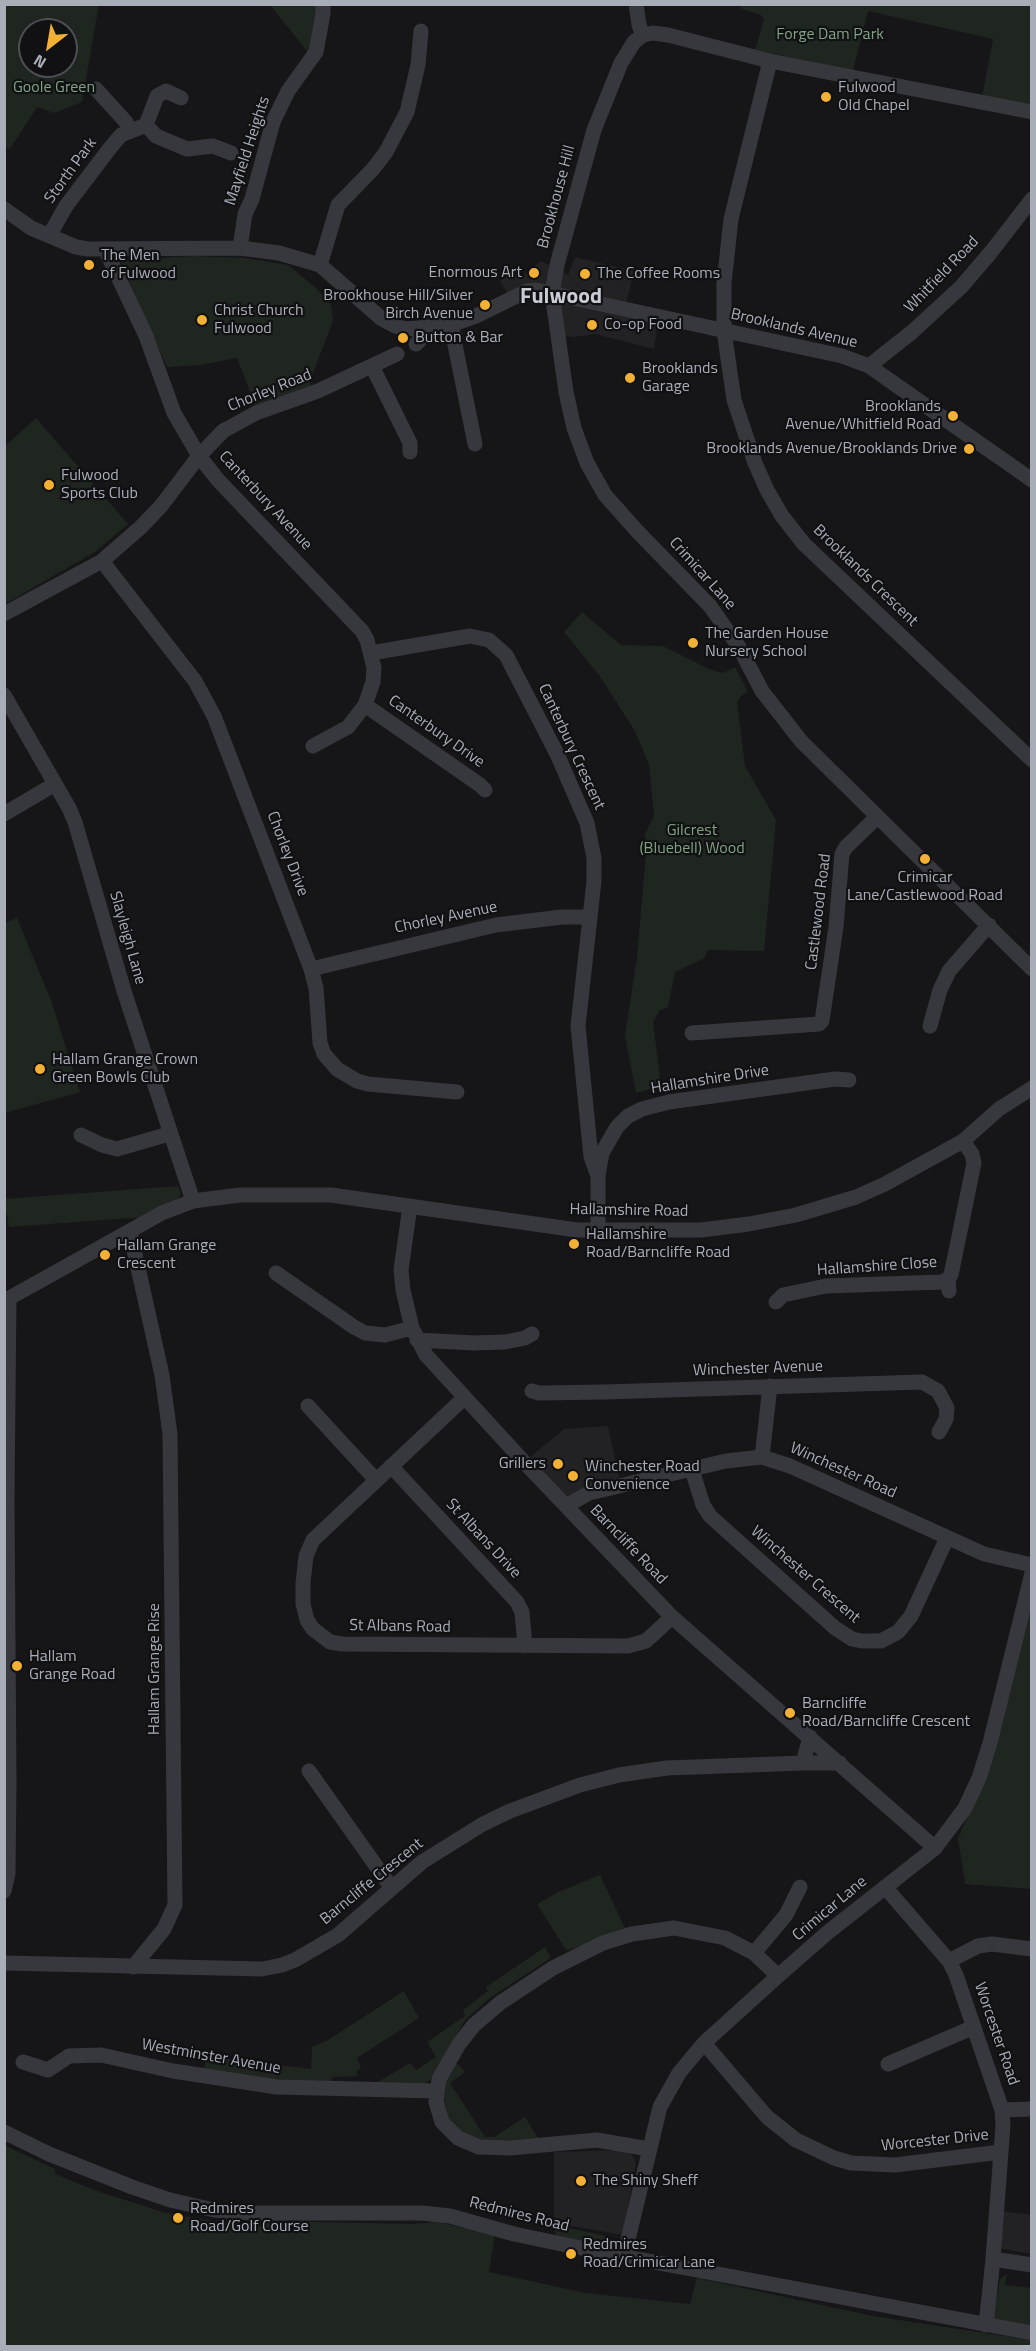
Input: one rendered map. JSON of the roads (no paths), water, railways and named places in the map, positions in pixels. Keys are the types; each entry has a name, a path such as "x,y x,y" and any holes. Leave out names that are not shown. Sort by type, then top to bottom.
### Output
{"street":[{"name":"Mayfield Heights","path":"240,248 245,214 252,199 273,122 288,91 316,52 323,4"},
{"path":"636,4 643,35 653,33 668,35 770,61 1032,112"},
{"path":"320,265 338,205 386,152 406,112 418,65 421,31"},
{"name":"Brookhouse Hill","path":"552,292 594,130 625,57 634,42 643,35"},
{"name":"Brooklands Crescent","path":"770,61 731,219 724,283 724,331 734,400 744,433 767,490 782,516 804,544 1032,760"},
{"path":"96,89 126,122 129,131"},
{"path":"181,98 166,91 161,92 157,96 146,125 156,136 187,149 213,146 231,153"},
{"name":"Storth Park","path":"49,236 66,206 121,135 146,125"},
{"name":"Whitfield Road","path":"869,366 919,326 961,286 1032,200"},
{"path":"5,211 31,228 76,247 105,249 240,248 279,253 320,265 382,319 406,329 451,325 527,291 552,292"},
{"name":"Canterbury Avenue","path":"105,249 146,336 174,413 199,456 218,480 362,631 374,668 373,682 365,705 348,727 313,746"},
{"name":"Brooklands Avenue","path":"552,292 842,356 869,366 1032,480"},
{"name":"Crimicar Lane","path":"552,292 566,392 574,428 595,479 605,495 710,606 729,632 777,713 819,760 1032,969"},
{"path":"451,325 475,444"},
{"path":"416,344 431,328"},
{"name":"Chorley Road","path":"4,614 102,561 161,506 199,456 223,430 256,413 318,391 397,354"},
{"path":"372,366 410,443 410,452"},
{"name":"Chorley Drive","path":"102,561 195,681 206,699 238,775 311,969 316,988 320,1043 324,1054 337,1069 348,1077 369,1084 458,1092"},
{"name":"Canterbury Crescent","path":"371,653 470,636 489,640 506,655 557,754 587,824 594,858 578,1026 596,1149 593,1167 598,1176 598,1231"},
{"name":"Slayleigh Lane","path":"4,695 75,822 124,991 193,1201"},
{"name":"Canterbury Drive","path":"365,705 480,784 484,790"},
{"path":"4,814 55,784"},
{"name":"Castlewood Road","path":"692,1034 819,1024 822,1021 836,927 842,854 846,847 877,816"},
{"name":"Chorley Avenue","path":"311,969 496,925 562,917 590,917"},
{"path":"930,1026 940,990 949,971 989,925"},
{"name":"Hallamshire Drive","path":"596,1149 628,1116 642,1109 669,1102 835,1079 849,1080"},
{"name":"Hallamshire Road","path":"193,1201 240,1195 331,1195 532,1224 598,1231 701,1230 749,1224 796,1215 856,1197 885,1185 963,1141 999,1109 1032,1088"},
{"path":"81,1135 117,1149 170,1134"},
{"name":"Hallamshire Close","path":"776,1302 783,1295 826,1286 942,1282 948,1285 974,1163 972,1154 963,1141"},
{"path":"4,1891 8,1874 7,1300 162,1213 193,1201"},
{"name":"Barncliffe Road","path":"410,1206 401,1270 403,1290 414,1334 426,1355 672,1617 935,1848"},
{"name":"Hallam Grange Rise","path":"130,1232 162,1375 170,1434 175,1893 172,1916 134,1967"},
{"path":"276,1273 287,1289 365,1333 414,1334 474,1343 505,1342 525,1338 532,1334"},
{"name":"Winchester Avenue","path":"532,1391 594,1393 922,1383 938,1391 947,1408 946,1419 939,1432"},
{"path":"762,1457 770,1386"},
{"name":"St Albans Road","path":"464,1398 313,1540 309,1548 303,1583 303,1604 307,1620 313,1629 321,1637 342,1644 639,1645 672,1617"},
{"path":"308,1406 376,1480"},
{"name":"Winchester Road","path":"566,1506 589,1494 746,1458 762,1457 790,1466 984,1554 1032,1565"},
{"name":"St Albans Drive","path":"392,1466 517,1602 522,1612 525,1646"},
{"name":"Winchester Crescent","path":"692,1470 703,1505 710,1515 835,1628 852,1639 881,1641 898,1632 911,1616 947,1538"},
{"name":"Crimicar Lane","path":"624,2256 649,2149 664,2097 679,2073 704,2043 778,1976 935,1848 964,1808 979,1778 990,1743 1032,1573"},
{"path":"803,1763 810,1737"},
{"name":"Barncliffe Crescent","path":"134,1967 262,1969 282,1965 303,1956 338,1935 422,1862 483,1824 510,1810 580,1785 619,1775 668,1768 840,1763"},
{"path":"309,1771 391,1887"},
{"path":"754,1953 786,1915 800,1887"},
{"name":"Worcester Road","path":"885,1887 949,1961 975,2027 1002,2110 1001,2152 986,2325"},
{"path":"649,2149 597,2140 510,2148 478,2147 449,2131 438,2113 436,2091 439,2079 459,2044 474,2025 500,2003 533,1980 603,1943 644,1931 675,1928 725,1938 754,1953 778,1976"},
{"path":"949,1961 978,1946 992,1944 1032,1949"},
{"path":"4,1963 134,1967"},
{"path":"888,2064 975,2027"},
{"name":"Worcester Drive","path":"704,2043 767,2117 796,2140 834,2158 851,2163 895,2165 1001,2152"},
{"name":"Westminster Avenue","path":"23,2062 48,2070 69,2056 101,2055 173,2071 277,2087 436,2091"},
{"path":"1002,2110 1032,2109"},
{"name":"Redmires Road","path":"4,2132 49,2154 132,2187 170,2200 214,2210 254,2213 450,2216 514,2234 1032,2333"},
{"path":"993,2259 1032,2265"}],"place":[{"name":"Fulwood Old Chapel","path":"826,97"},
{"name":"The Men of Fulwood","path":"89,265"},
{"name":"Enormous Art","path":"534,273"},
{"name":"The Coffee Rooms","path":"585,274"},
{"name":"Brookhouse Hill/Silver Birch Avenue","path":"485,305"},
{"name":"Christ Church Fulwood","path":"202,320"},
{"name":"Co-op Food","path":"592,325"},
{"name":"Button & Bar","path":"403,338"},
{"name":"Brooklands Garage","path":"630,378"},
{"name":"Brooklands Avenue/Whitfield Road","path":"953,416"},
{"name":"Brooklands Avenue/Brooklands Drive","path":"969,449"},
{"name":"Fulwood Sports Club","path":"49,485"},
{"name":"The Garden House Nursery School","path":"693,643"},
{"name":"Crimicar Lane/Castlewood Road","path":"925,859"},
{"name":"Hallam Grange Crown Green Bowls Club","path":"40,1069"},
{"name":"Hallamshire Road/Barncliffe Road","path":"574,1244"},
{"name":"Hallam Grange Crescent","path":"105,1255"},
{"name":"Grillers","path":"558,1464"},
{"name":"Winchester Road Convenience","path":"573,1476"},
{"name":"Hallam Grange Road","path":"17,1666"},
{"name":"Barncliffe Road/Barncliffe Crescent","path":"790,1713"},
{"name":"The Shiny Sheff","path":"581,2181"},
{"name":"Redmires Road/Golf Course","path":"178,2218"},
{"name":"Redmires Road/Crimicar Lane","path":"571,2254"}],"district":[{"name":"Fulwood","path":"561,298"}],"park label":[{"name":"Forge Dam Park","path":"830,35"},
{"name":"Goole Green","path":"54,88"},
{"name":"Gilcrest (Bluebell) Wood","path":"692,840"}]}
